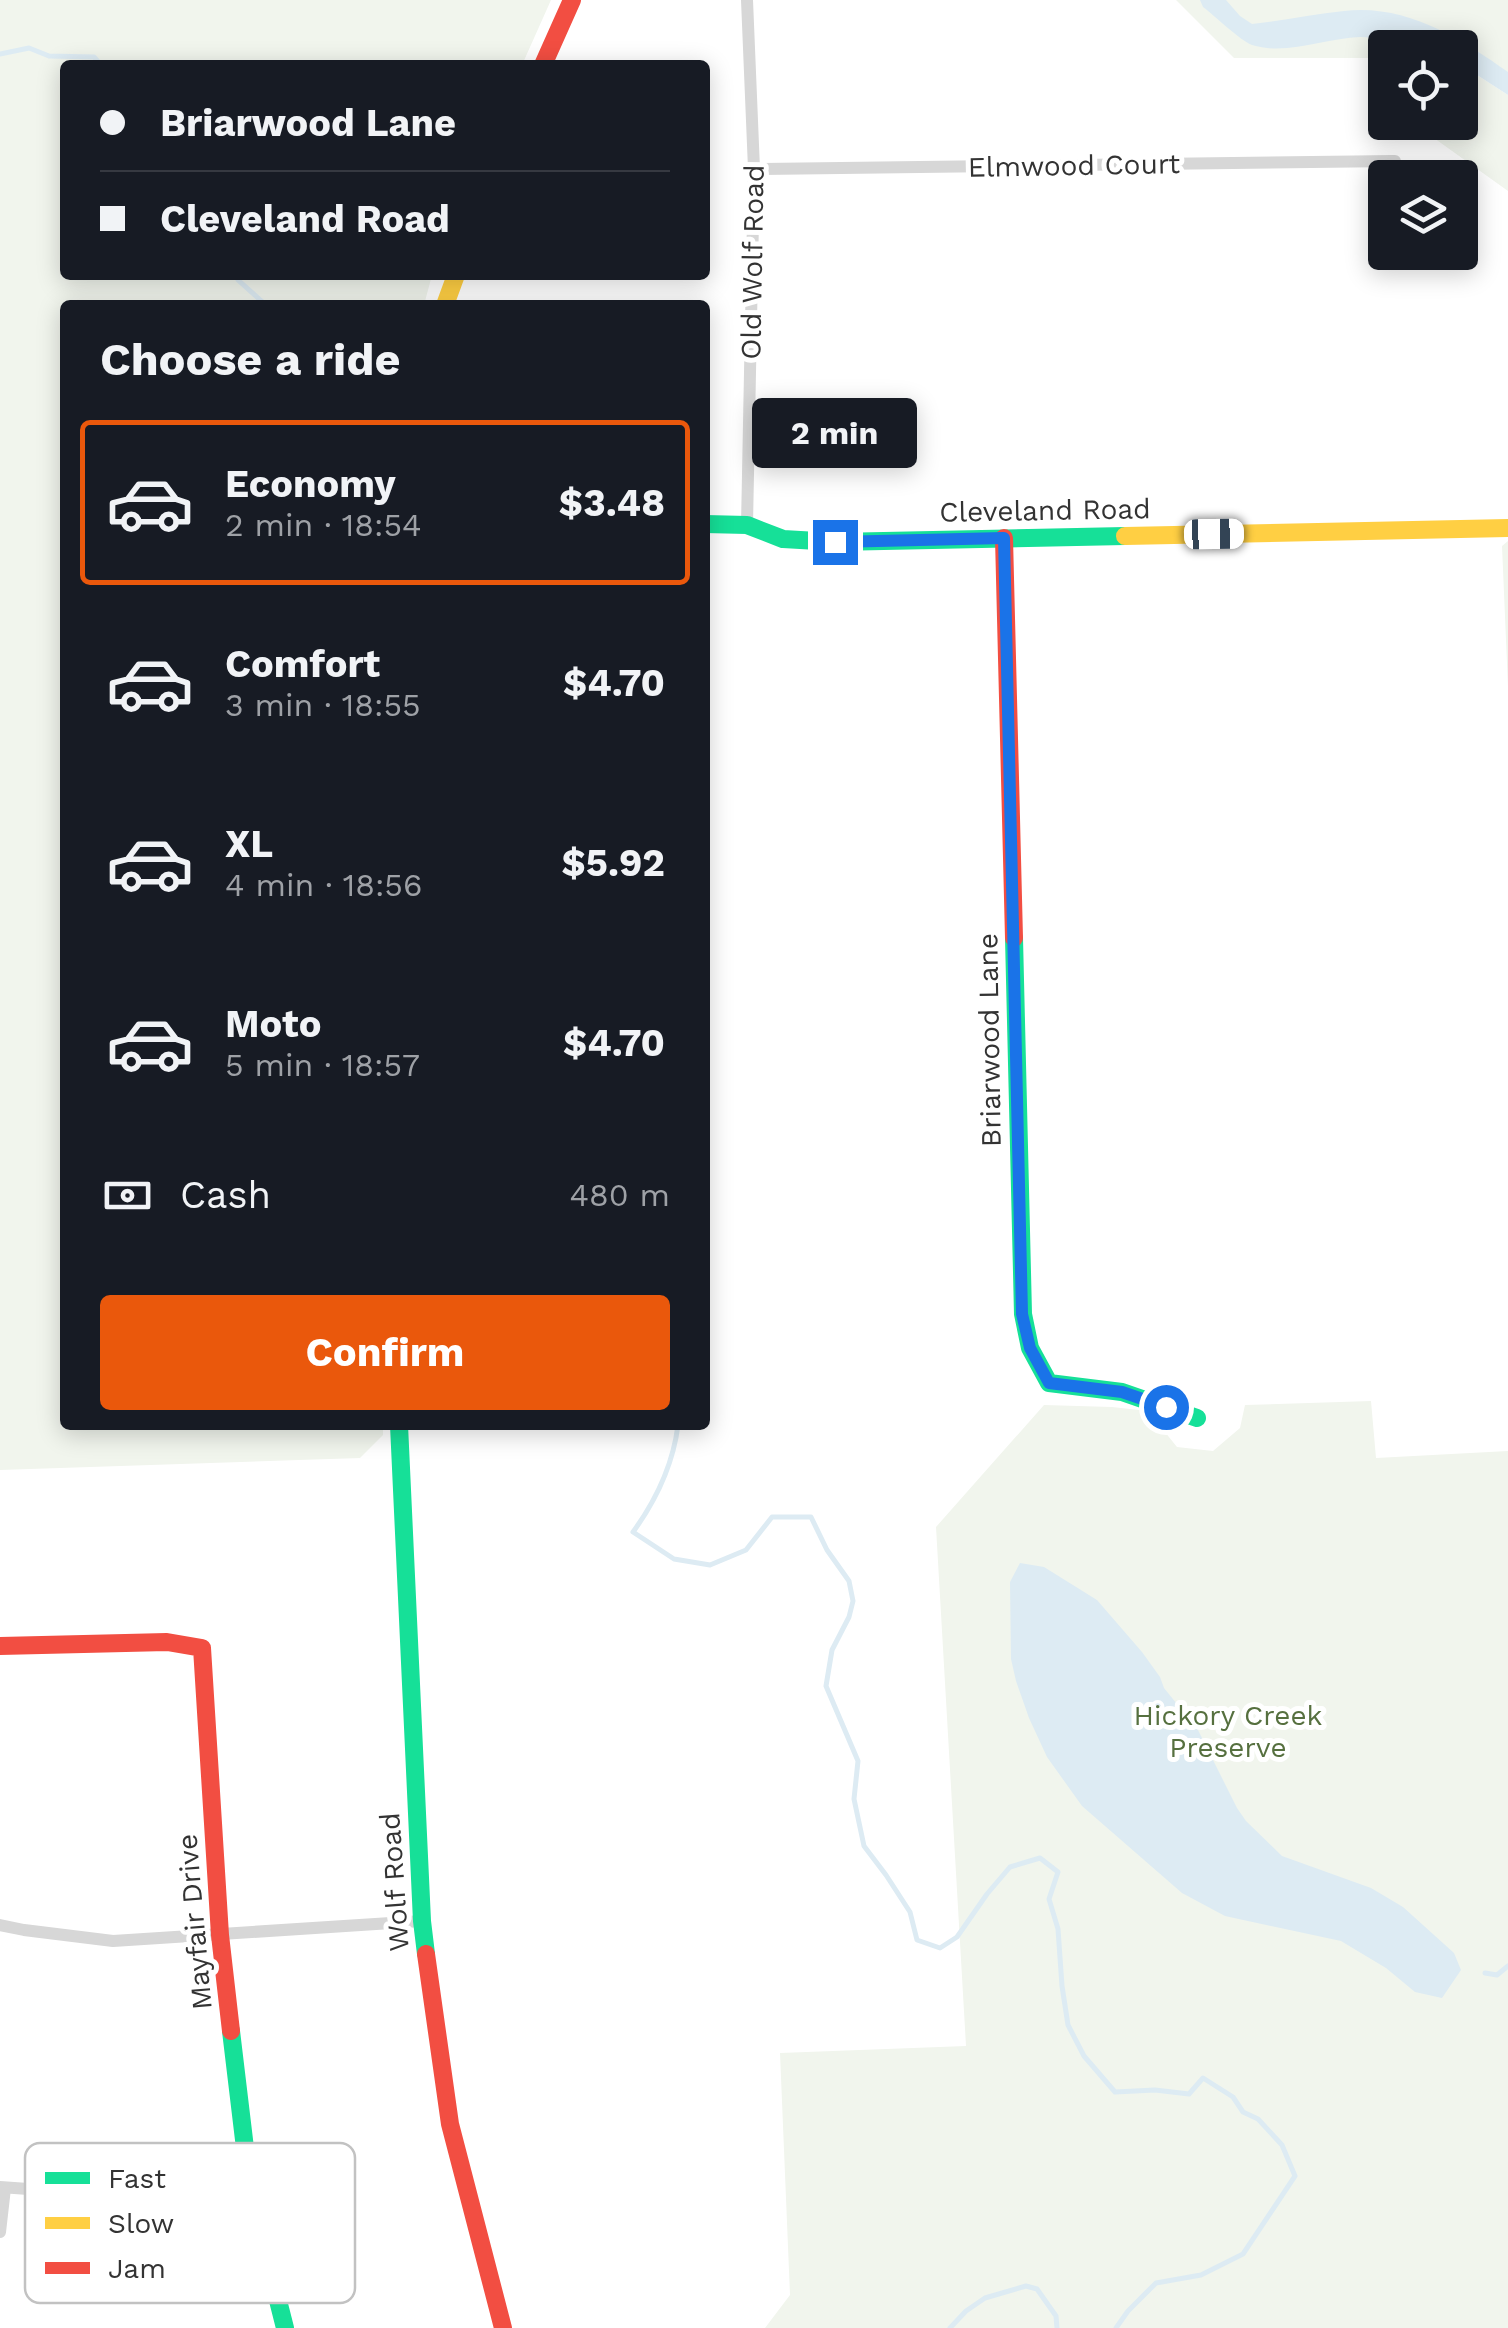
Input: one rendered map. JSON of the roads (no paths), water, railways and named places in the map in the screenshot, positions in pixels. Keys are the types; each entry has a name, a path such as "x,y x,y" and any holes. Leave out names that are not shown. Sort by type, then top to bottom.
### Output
{"street":[{"path":"545,60 572,0"},
{"name":"Old Wolf Road","path":"747,0 754,169 747,525"},
{"name":"Elmwood Court","path":"754,169 1368,161"},
{"name":"Cleveland Road","path":"710,524 747,525 783,538 835,542 1508,528"},
{"name":"Briarwood Lane","path":"1004,538 1022,1314 1030,1348 1049,1383 1122,1392 1197,1418"},
{"name":"Wolf Road","path":"399,1430 422,1921 450,2124 503,2328"},
{"name":"Mayfair Drive","path":"0,1646 166,1642 202,1648 220,1935 244,2143"},
{"path":"0,1925 114,1941 422,1921"},
{"path":"0,2232 3,2188"},
{"name":"Mayfair Drive","path":"278,2303 284,2328"}],"waterway":[{"path":"0,54 29,48 49,56 97,60"},
{"path":"238,280 260,300"},
{"path":"677,1430 663,1481 633,1532 674,1559 710,1565 746,1550 772,1517 811,1517 827,1550 849,1581 853,1601 832,1650 826,1686 858,1761 854,1799 864,1846 910,1912 917,1940 940,1948 957,1937 1010,1867 1040,1858 1058,1872 1049,1899 1058,1929 1068,2025 1084,2056 1115,2092 1155,2090 1189,2094 1203,2078 1233,2097 1243,2112 1258,2119 1282,2145 1295,2176 1243,2254 1201,2275 1156,2283 1116,2328"},
{"path":"1485,1973 1497,1975 1508,1966"},
{"path":"950,2328 985,2298 1026,2286 1037,2289 1056,2316 1057,2328"}],"park label":[{"name":"Hickory Creek Preserve","path":"1228,1731"}]}
